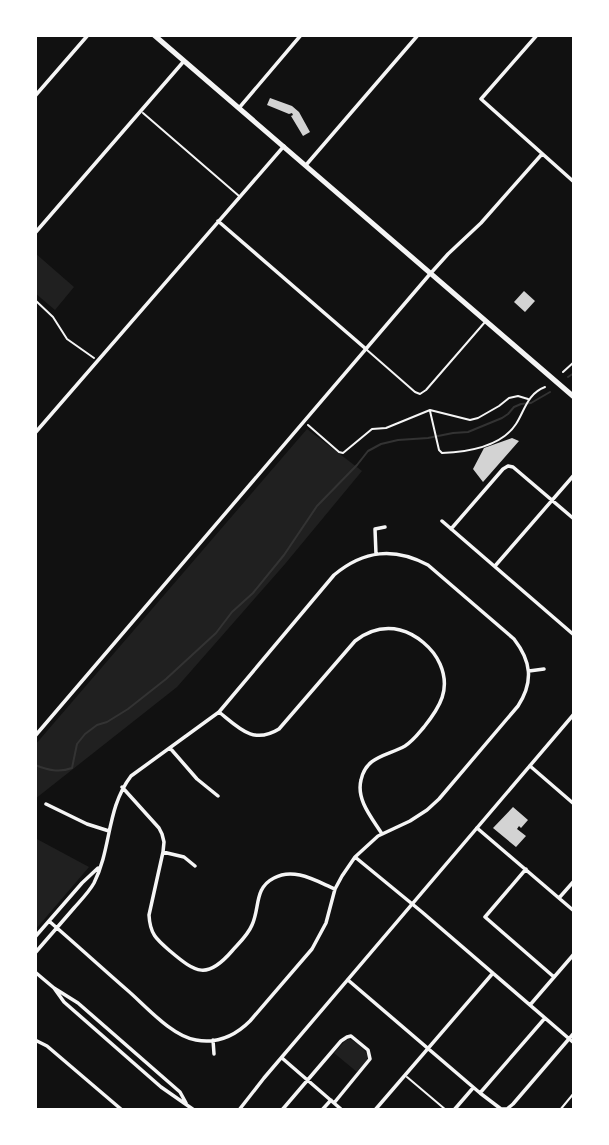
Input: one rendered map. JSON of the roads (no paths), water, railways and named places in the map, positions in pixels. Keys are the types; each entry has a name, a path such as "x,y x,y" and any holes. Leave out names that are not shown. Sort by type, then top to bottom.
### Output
{"main road":[{"path":"154,35 573,395"}],"street":[{"path":"35,96 88,35"},
{"path":"239,108 300,35"},
{"path":"306,165 418,35"},
{"path":"537,35 481,99 574,181"},
{"path":"35,233 184,61"},
{"path":"35,433 284,146"},
{"path":"35,736 430,274 481,223 542,154"},
{"path":"218,221 366,349"},
{"path":"452,529 507,466 513,467 574,519"},
{"path":"494,567 574,475"},
{"path":"442,521 574,635"},
{"path":"376,554 375,529 385,527"},
{"path":"35,953 57,928 90,890 95,881 116,800 122,787 134,773 219,712 334,575 355,560 392,553 405,555 428,565 514,639 522,650 529,671 528,684 519,706 439,799 410,821 382,834 355,857 335,889 326,923 312,949 250,1021 230,1037 197,1041 173,1030 57,928 49,921"},
{"path":"219,712 249,734 265,736 279,729 363,635 386,628 415,636 438,660 444,691 437,710 415,738 397,750 377,757 365,769 360,780 362,801 382,834"},
{"path":"529,671 544,668"},
{"path":"239,1110 574,714"},
{"path":"170,747 197,779 218,796"},
{"path":"530,766 574,804"},
{"path":"122,787 159,828 164,842 149,926 153,936 189,967 200,970 222,963 246,934 255,917 259,895 276,876 299,874 335,889"},
{"path":"46,804 87,824 109,831"},
{"path":"477,828 574,911"},
{"path":"163,852 184,857 195,866"},
{"path":"355,857 574,1043"},
{"path":"35,937 82,883 100,867"},
{"path":"526,869 485,917 554,977"},
{"path":"559,898 574,881"},
{"path":"330,906 336,907"},
{"path":"530,1005 574,954"},
{"path":"35,972 78,1003 180,1092 186,1103"},
{"path":"375,1110 493,973"},
{"path":"348,979 473,1088 503,1110 513,1104 574,1033"},
{"path":"54,988 62,1000 161,1087 194,1110"},
{"path":"480,1093 545,1018"},
{"path":"282,1110 344,1038 351,1036 369,1050 370,1059 322,1110"},
{"path":"35,1040 47,1046 122,1110"},
{"path":"213,1041 214,1054"},
{"path":"282,1058 342,1110"},
{"path":"454,1110 473,1088"}],"lane":[{"path":"141,111 240,197"},
{"path":"366,349 420,394 485,321"},
{"path":"405,1075 446,1110"},
{"path":"560,1110 574,1093"}],"waterway":[{"path":"568,377 574,373"},
{"path":"35,765 54,770 72,768 77,744 85,734 128,709 166,679 216,633 284,555 317,506 368,451 398,440 468,432 502,418 514,407 531,403 550,392"}]}
